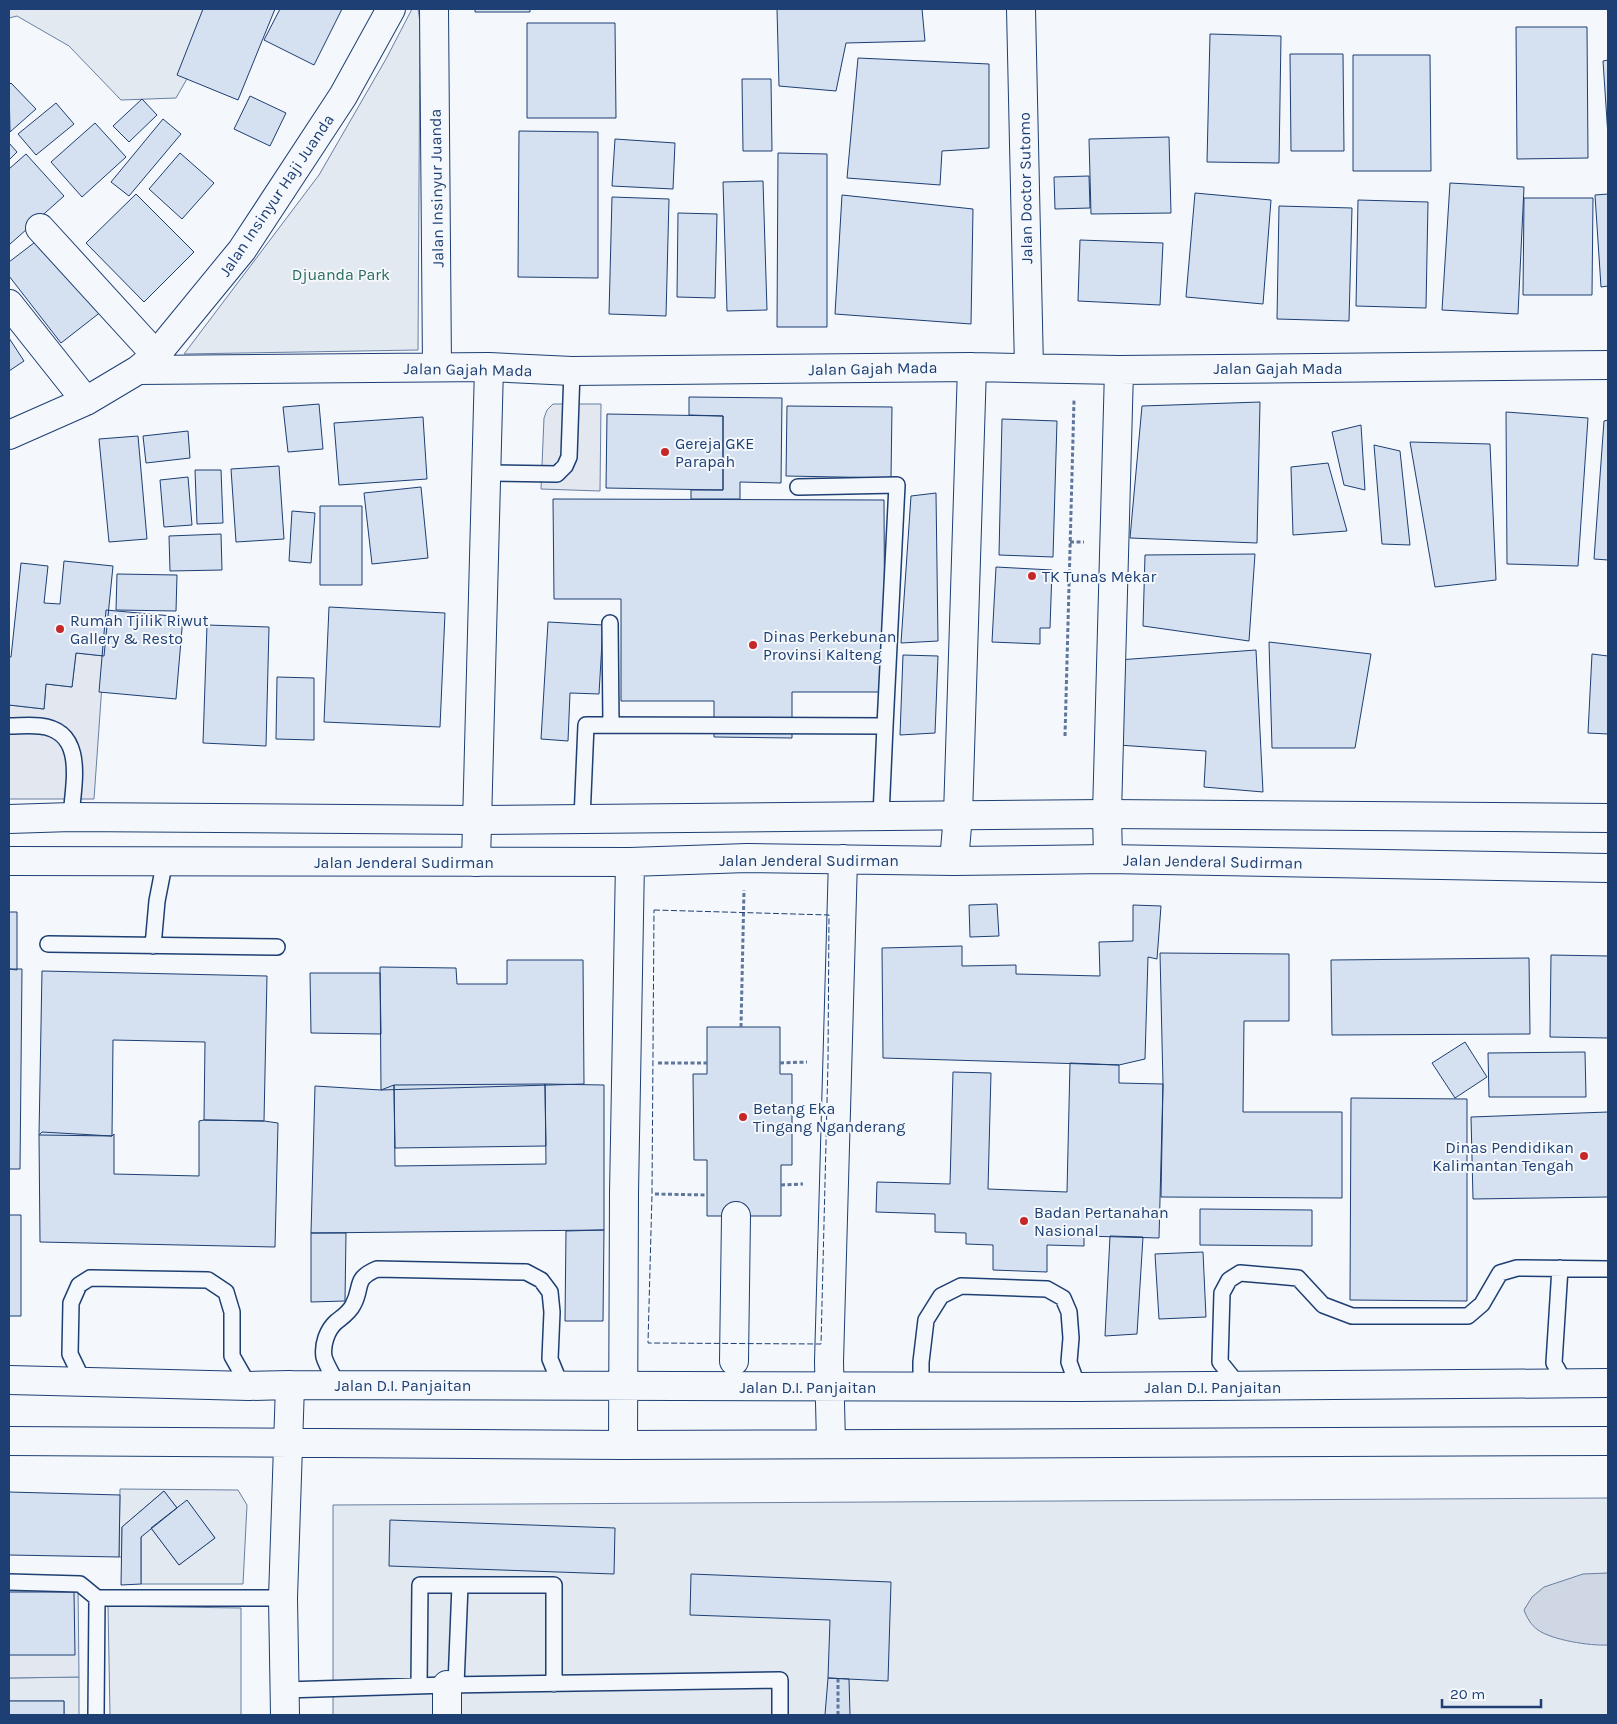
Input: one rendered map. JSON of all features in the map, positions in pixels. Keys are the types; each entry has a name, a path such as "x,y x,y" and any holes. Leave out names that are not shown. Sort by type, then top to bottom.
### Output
{"street":[{"name":"Jalan Insinyur Haji Juanda","path":"9,436 86,401 147,362 242,250 343,96 391,9"},
{"name":"Jalan Insinyur Juanda","path":"434,9 437,368"},
{"name":"Jalan Doctor Sutomo","path":"1021,9 1029,368"},
{"path":"40,228 147,362"},
{"path":"9,304 86,401"},
{"name":"Jalan Gajah Mada","path":"147,362 437,368 489,367 572,371 972,367 1119,370 1608,366"},
{"path":"476,862 489,367"},
{"path":"954,861 958,815 972,367"},
{"path":"1108,859 1107,814 1119,370"},
{"path":"20,861 20,819 478,820 1107,814 1608,818"},
{"path":"347,862 348,819"},
{"name":"Jalan Jenderal Sudirman","path":"20,861 630,862 747,858 954,861 1108,859 1608,868"},
{"path":"831,1444 829,1387 843,859"},
{"path":"623,1445 624,1192 630,862"},
{"path":"734,1361 736,1216"},
{"name":"Jalan D.I. Panjaitan","path":"9,1380 249,1386 290,1384 1240,1387 1608,1383"},
{"path":"285,1702 283,1598 290,1384"},
{"path":"9,1441 623,1445 1608,1441"},
{"path":"446,1715 451,1685"}],"lane":[{"path":"486,473 557,474 566,466 570,457 572,371"},
{"path":"798,487 897,485 881,816"},
{"path":"610,623 611,725"},
{"path":"582,819 586,725 885,726"},
{"path":"9,726 42,726 62,734 70,743 75,761 71,818"},
{"path":"153,946 157,901 165,860"},
{"path":"48,944 277,947"},
{"path":"1240,1387 1220,1362 1222,1293 1229,1280 1240,1273 1298,1278 1323,1305 1352,1316 1468,1316 1482,1304 1500,1273 1516,1268 1608,1269"},
{"path":"1560,1268 1554,1363 1565,1383"},
{"path":"338,1385 324,1357 326,1335 353,1305 360,1282 366,1274 377,1269 526,1272 541,1280 550,1292 552,1312 550,1359 561,1386"},
{"path":"83,1381 70,1354 71,1303 79,1285 90,1278 208,1280 226,1292 232,1312 232,1356 249,1386"},
{"path":"920,1387 920,1362 926,1320 941,1296 961,1286 1047,1289 1063,1298 1069,1312 1071,1338 1069,1362 1078,1387"},
{"path":"9,1582 80,1584 97,1598 283,1598"},
{"path":"419,1686 420,1585 554,1585 554,1684"},
{"path":"451,1685 460,1585"},
{"path":"96,1715 97,1598"},
{"path":"285,1702 419,1686 780,1680 780,1715"}],"path":[{"path":"1065,736 1074,400"},
{"path":"741,1027 744,899 747,858"},
{"path":"627,1062 707,1063"},
{"path":"624,1192 707,1195"},
{"path":"838,1679 838,1715"}],"green space":[{"path":"9,9 223,9 219,23 176,98 121,100 69,46 17,16 9,18"},
{"name":"Djuanda Park","path":"412,9 418,9 420,22 418,350 184,354 319,175 386,59"},
{"path":"120,1489 238,1490 247,1505 243,1584 141,1584 141,1537 151,1528 179,1565 215,1538 187,1501 177,1508 164,1491 122,1527 122,1557 119,1557"},
{"path":"1608,1498 1608,1715 333,1715 333,1505"},
{"path":"108,1606 241,1608 241,1715 110,1715"},
{"path":"79,1677 79,1715 64,1715 64,1701 9,1701 9,1678"}],"shaded area":[{"path":"553,404 601,404 600,491 541,489 544,418 547,410"},
{"path":"76,653 104,656 94,799 9,799 9,705 44,709 46,684 72,687"},
{"path":"1608,1573 1608,1645 1582,1643 1552,1637 1538,1630 1528,1619 1524,1610 1532,1597 1544,1587 1583,1574"},
{"path":"9,1587 78,1587 79,1677 9,1678"}],"building":[{"path":"203,9 275,9 238,100 177,75"},
{"path":"280,9 342,9 314,65 264,40"},
{"path":"475,9 530,9 530,12 475,12"},
{"path":"777,9 922,9 925,41 846,43 836,91 779,86"},
{"path":"527,23 615,23 616,118 527,118"},
{"path":"1516,27 1587,27 1588,158 1517,159"},
{"path":"1210,34 1281,36 1279,163 1207,162"},
{"path":"1290,54 1343,54 1344,151 1291,151"},
{"path":"1353,55 1430,55 1431,171 1353,171"},
{"path":"858,58 989,64 989,148 942,151 940,185 847,178"},
{"path":"1608,60 1608,136 1603,61"},
{"path":"742,79 771,79 772,151 743,151"},
{"path":"11,83 36,109 10,132 9,85"},
{"path":"250,96 286,113 270,146 234,129"},
{"path":"142,99 157,115 129,142 113,126"},
{"path":"56,103 74,124 36,155 18,134"},
{"path":"163,119 181,134 129,196 111,182"},
{"path":"95,123 126,157 82,197 51,162"},
{"path":"519,131 598,132 598,278 518,277"},
{"path":"1169,137 1171,213 1091,214 1089,139"},
{"path":"615,139 675,143 673,189 612,186"},
{"path":"9,143 17,152 9,160"},
{"path":"180,153 214,183 182,219 149,189"},
{"path":"778,153 827,154 827,327 777,327"},
{"path":"26,154 64,196 9,245 9,169"},
{"path":"1089,176 1090,208 1055,209 1054,177"},
{"path":"763,181 767,310 727,311 723,182"},
{"path":"1450,183 1524,187 1518,314 1442,310"},
{"path":"1195,193 1271,200 1263,304 1186,297"},
{"path":"136,194 194,252 144,302 86,243"},
{"path":"1608,194 1608,286 1601,287 1595,195"},
{"path":"842,195 973,209 971,324 835,314"},
{"path":"612,197 669,199 666,316 609,314"},
{"path":"1524,198 1593,198 1592,295 1523,295"},
{"path":"1358,200 1428,202 1426,308 1356,306"},
{"path":"1279,206 1352,208 1349,321 1277,319"},
{"path":"678,213 717,214 715,298 677,297"},
{"path":"43,236 102,311 61,343 9,276 9,262"},
{"path":"1080,240 1163,243 1160,305 1078,301"},
{"path":"9,338 24,361 9,371"},
{"path":"689,397 782,398 781,483 740,482 740,499 691,499 691,490 723,490 723,416 689,415"},
{"path":"1260,402 1257,543 1130,538 1142,406"},
{"path":"319,404 323,449 288,452 283,407"},
{"path":"787,406 892,407 891,478 786,476"},
{"path":"1506,412 1588,418 1578,566 1507,564"},
{"name":"Gereja GKE Parapah","path":"607,414 723,416 723,490 606,488"},
{"path":"423,417 427,479 339,485 334,423"},
{"path":"1002,419 1057,421 1053,557 999,555"},
{"path":"1608,420 1608,560 1594,559 1604,421"},
{"path":"1361,425 1365,490 1344,485 1332,432"},
{"path":"188,431 190,458 146,463 143,436"},
{"path":"138,436 147,539 109,542 99,439"},
{"path":"1410,442 1490,444 1496,580 1435,587"},
{"path":"1374,445 1400,451 1410,545 1382,544"},
{"path":"1328,463 1347,531 1293,535 1291,467"},
{"path":"279,466 284,539 236,542 231,469"},
{"path":"195,470 221,470 223,523 197,524"},
{"path":"188,477 192,525 164,527 160,480"},
{"path":"421,487 428,558 372,564 364,493"},
{"path":"936,493 938,641 901,643 911,496"},
{"name":"Dinas Perkebunan Provinsi Kalteng","path":"553,499 884,500 885,692 792,692 792,738 714,737 714,701 621,701 621,599 554,599"},
{"path":"320,506 362,506 362,585 320,585"},
{"path":"292,511 315,513 311,563 289,561"},
{"path":"221,534 222,570 170,571 169,536"},
{"path":"1255,554 1249,641 1143,626 1145,555"},
{"name":"Rumah Tjilik Riwut Gallery & Resto","path":"64,561 113,566 104,656 76,653 72,687 46,684 44,709 9,705 9,657 11,657 21,563 48,566 44,603 60,604"},
{"path":"996,567 1052,570 1050,628 1040,628 1040,644 992,642"},
{"path":"117,574 177,575 176,611 116,610"},
{"path":"329,607 445,613 440,727 324,722"},
{"path":"106,610 183,617 176,699 99,692"},
{"path":"548,622 603,625 599,694 570,693 568,741 541,739"},
{"path":"207,625 269,627 266,746 203,743"},
{"path":"1269,642 1371,654 1355,748 1272,748"},
{"path":"1256,650 1263,792 1204,787 1206,751 1118,745 1118,660"},
{"path":"1592,654 1608,656 1608,734 1588,733"},
{"path":"903,655 938,656 935,733 900,735"},
{"path":"277,677 314,678 314,740 276,739"},
{"path":"997,904 999,936 970,937 969,905"},
{"path":"1133,905 1161,906 1157,959 1148,957 1145,1059 1119,1065 883,1058 882,948 962,946 962,966 1016,965 1016,974 1100,976 1099,942 1133,941"},
{"path":"9,912 17,912 17,970 9,969"},
{"path":"1160,953 1289,954 1289,1021 1244,1021 1243,1112 1342,1112 1342,1198 1161,1197 1163,1084"},
{"path":"1551,955 1608,956 1608,1038 1550,1037"},
{"path":"1529,958 1530,1034 1332,1035 1331,960"},
{"path":"507,960 583,960 584,1084 381,1090 380,967 456,968 457,984 507,984"},
{"path":"9,969 22,969 20,1169 9,1169"},
{"path":"42,971 267,976 264,1121 204,1120 205,1042 113,1040 112,1136 39,1135"},
{"path":"310,973 380,973 381,1034 311,1033"},
{"name":"Betang Eka Tingang Nganderang","path":"707,1027 780,1027 780,1074 792,1074 792,1165 781,1165 781,1216 707,1216 707,1160 694,1160 693,1074 707,1074"},
{"path":"1465,1042 1487,1077 1455,1098 1432,1063"},
{"path":"1585,1052 1586,1097 1489,1097 1488,1053"},
{"path":"1070,1063 1119,1065 1119,1083 1163,1084 1159,1238 1084,1236 1084,1246 1047,1245 1047,1272 993,1270 993,1245 966,1244 966,1233 935,1232 935,1214 876,1212 877,1182 950,1184 953,1072 991,1073 988,1189 1067,1192"},
{"path":"545,1084 604,1085 604,1230 311,1233 315,1086 381,1090 394,1085 395,1166 546,1164"},
{"path":"545,1084 546,1146 395,1148 394,1085"},
{"path":"1351,1098 1467,1099 1467,1301 1350,1300"},
{"path":"1608,1112 1608,1197 1473,1199 1471,1117"},
{"path":"199,1121 278,1123 275,1247 40,1242 39,1135 42,1132 112,1136 114,1134 114,1174 199,1176"},
{"path":"1200,1209 1312,1210 1312,1246 1200,1245"},
{"path":"9,1215 21,1215 21,1316 9,1316"},
{"path":"604,1230 603,1321 565,1321 566,1231"},
{"path":"311,1233 346,1233 345,1301 311,1302"},
{"path":"1110,1236 1143,1237 1137,1334 1105,1336"},
{"path":"1203,1252 1206,1317 1159,1319 1155,1254"},
{"path":"164,1491 177,1508 141,1537 141,1584 121,1585 122,1527"},
{"path":"9,1492 120,1495 119,1557 9,1555"},
{"path":"187,1500 215,1538 179,1565 151,1528"},
{"path":"390,1520 615,1528 614,1574 389,1566"},
{"path":"691,1574 891,1582 888,1681 828,1678 830,1620 690,1615"},
{"path":"9,1592 74,1592 75,1655 9,1655"},
{"path":"828,1678 849,1679 850,1715 825,1715"},
{"path":"9,1701 64,1701 64,1715 9,1715"}],"fence":[{"path":"654,910 829,915 828,1062 821,1344 648,1343 652,1194 654,910"}],"place":[{"name":"Gereja GKE Parapah","path":"665,452"},
{"name":"TK Tunas Mekar","path":"1032,576"},
{"name":"Rumah Tjilik Riwut Gallery & Resto","path":"60,629"},
{"name":"Dinas Perkebunan Provinsi Kalteng","path":"753,645"},
{"name":"Betang Eka Tingang Nganderang","path":"743,1117"},
{"name":"Dinas Pendidikan Kalimantan Tengah","path":"1584,1156"},
{"name":"Badan Pertanahan Nasional","path":"1024,1221"}]}
